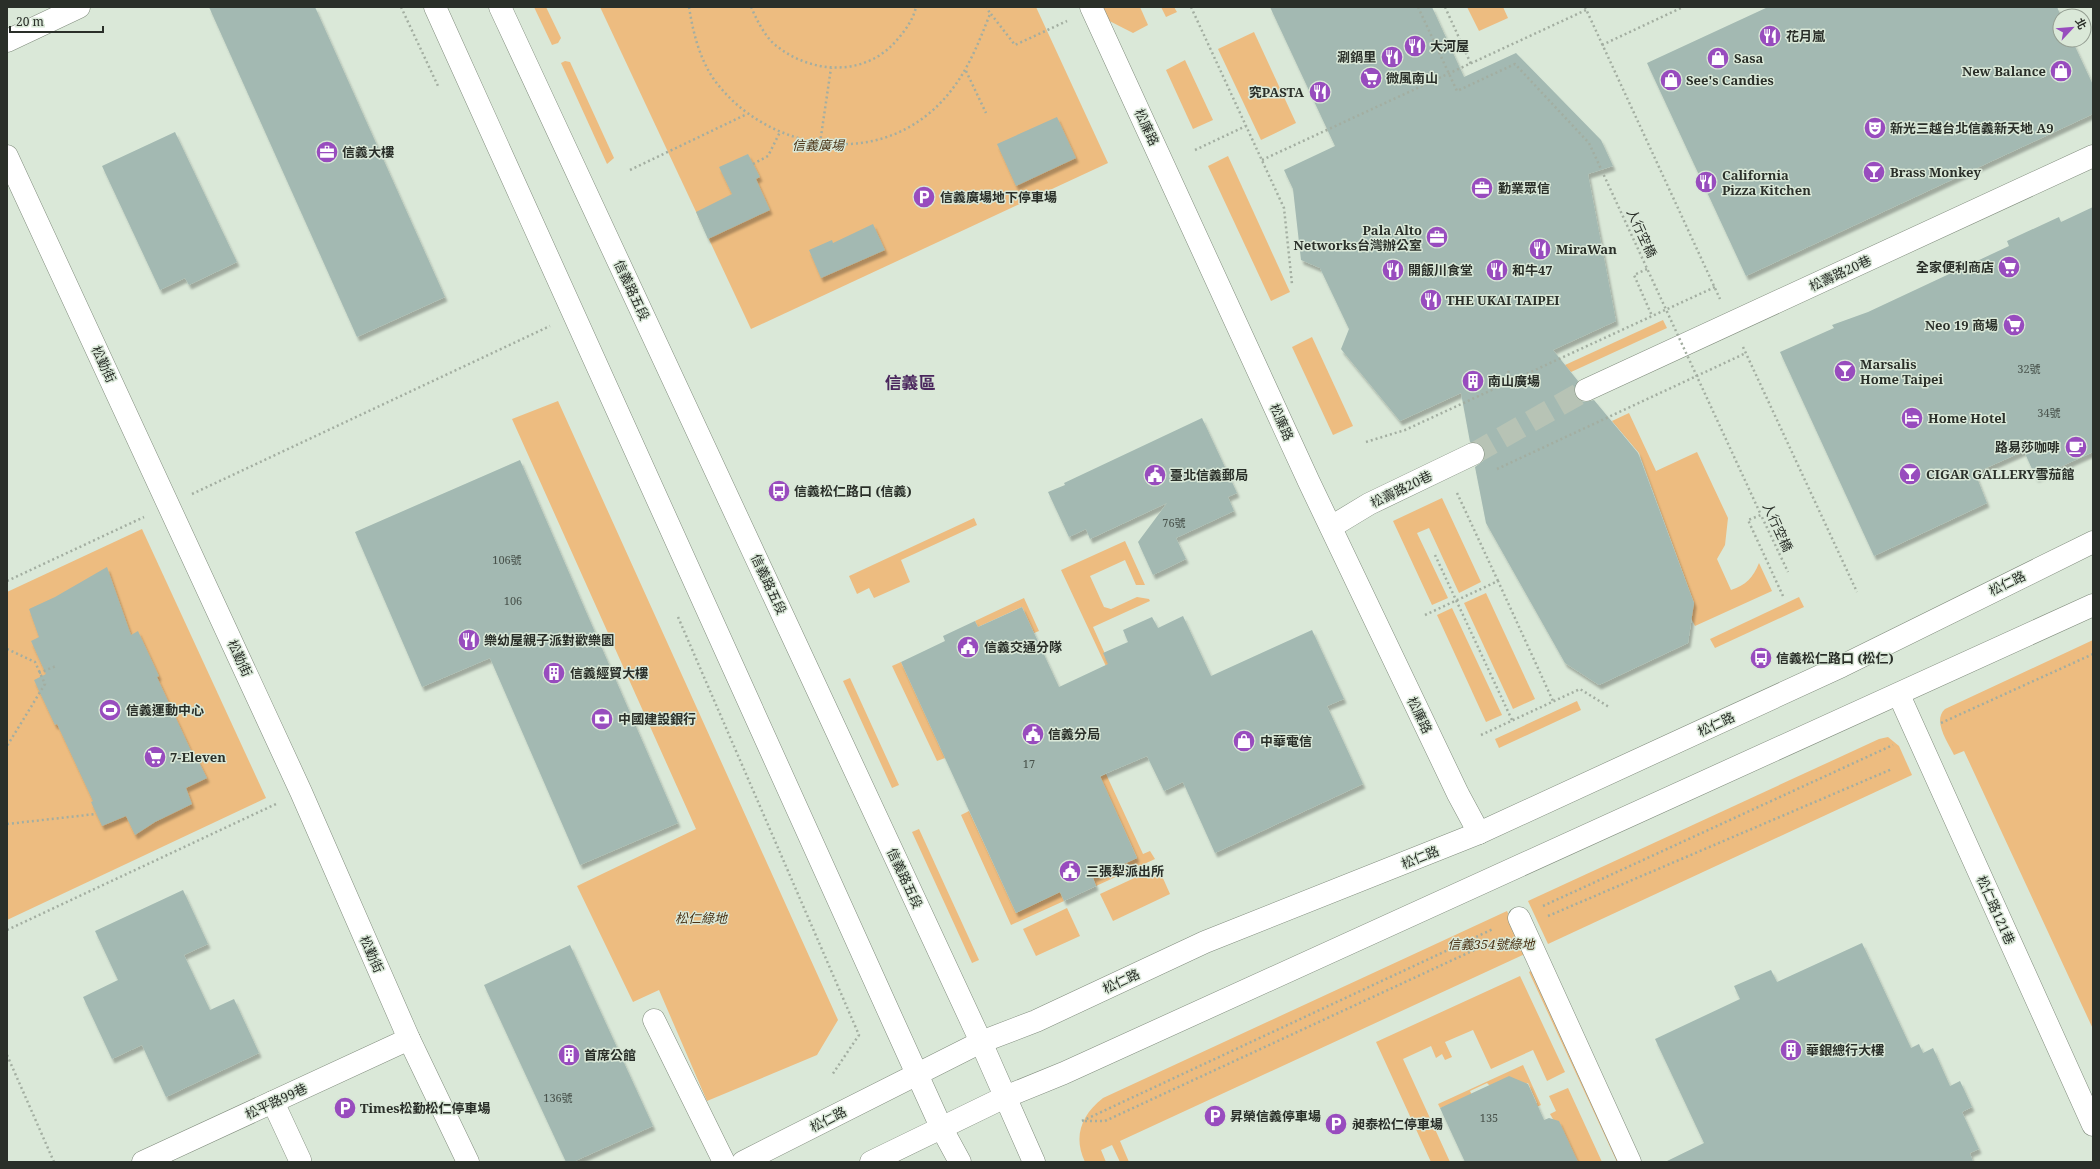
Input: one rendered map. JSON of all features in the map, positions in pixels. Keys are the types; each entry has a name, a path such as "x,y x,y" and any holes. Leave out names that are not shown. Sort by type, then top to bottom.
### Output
{"street":[{"path":"7,41 79,7"},
{"path":"435,7 941,1127 960,1162"},
{"name":"信義路五段","path":"500,7 982,1042 1034,1162"},
{"name":"松廉路","path":"1091,7 1331,527 1454,787 1479,833"},
{"name":"松勤街","path":"7,156 301,792 409,1039 468,1162"},
{"name":"松壽路20巷","path":"1586,390 2093,156"},
{"name":"松壽路20巷","path":"1331,527 1369,504 1472,454"},
{"name":"松仁路","path":"743,1162 982,1042 1036,1021 1206,942 1479,833 1842,666 2093,542"},
{"path":"871,1162 1005,1097 1064,1073 1899,695 2093,605"},
{"name":"松仁路121巷","path":"1899,695 2093,1125"},
{"path":"1521,922 1630,1162"},
{"path":"654,1020 724,1162"},
{"name":"松平路99巷","path":"143,1162 409,1039"},
{"path":"273,1102 300,1160"}],"path":[{"path":"401,7 441,92"},
{"path":"689,7 697,43 713,77 729,97 748,114 780,132 807,142 858,144 882,138 905,129 927,116 945,99 966,71 974,57 990,14"},
{"path":"751,7 759,25 772,42 784,51 810,65 831,68 853,66 874,58 891,46 906,30 916,7"},
{"path":"987,7 990,14 1016,45 1069,20"},
{"path":"1191,7 1284,208 1292,284"},
{"name":"人行空橋","path":"1418,7 1457,91 1515,64 1589,143 1788,572"},
{"path":"1445,7 1472,64"},
{"path":"1602,45 1683,7"},
{"path":"1262,160 1472,64 1585,9 1722,302"},
{"path":"820,143 831,68"},
{"path":"966,71 986,113"},
{"path":"630,170 748,114"},
{"path":"1195,150 1246,126"},
{"path":"753,164 768,156 780,132"},
{"path":"1647,269 1634,275 1652,316"},
{"path":"1366,442 1405,430 1715,287"},
{"path":"7,581 552,325 548,318"},
{"path":"1742,345 1857,592"},
{"path":"1491,472 1746,353"},
{"path":"1508,371 1512,381"},
{"path":"1455,488 1553,701"},
{"path":"1761,515 1748,520 1783,596"},
{"path":"1435,555 1512,720"},
{"path":"1425,615 1498,581"},
{"path":"675,610 859,1034 832,1075"},
{"path":"7,649 34,662 45,684 7,746"},
{"path":"1892,769 1521,922 1082,1121 1104,1121 1521,922 1917,734 2093,654"},
{"path":"39,673 56,666"},
{"path":"1481,735 1580,689 1609,707"},
{"path":"7,930 301,792"},
{"path":"7,824 96,814"},
{"path":"7,1055 54,1162"}],"green space":[{"path":"534,7 546,7 561,38 558,43 552,45"},
{"name":"信義廣場","path":"600,7 1036,7 1108,163 751,329"},
{"path":"1082,7 1140,7 1148,25 1133,33"},
{"path":"1161,7 1174,7 1177,12 1166,17"},
{"path":"1467,7 1503,7 1508,18 1479,31"},
{"path":"1254,32 1296,123 1261,140 1218,49"},
{"path":"1185,60 1213,120 1193,129 1166,70"},
{"path":"565,61 570,62 614,158 607,164 561,63"},
{"path":"1228,156 1290,292 1271,301 1208,166"},
{"path":"1663,320 1667,328 1571,372 1565,365"},
{"path":"1312,337 1353,426 1333,435 1292,347"},
{"name":"松仁綠地","path":"558,401 838,1020 817,1055 707,1101 659,990 633,1002 577,886 696,829 512,419"},
{"path":"1629,413 1656,471 1697,452 1728,518 1725,545 1717,559 1731,590 1745,583 1754,573 1759,563 1772,591 1695,626 1691,618 1694,603 1639,453 1612,421"},
{"path":"1442,498 1481,582 1459,593 1429,528 1417,533 1448,598 1432,605 1393,521"},
{"path":"974,518 977,525 901,560 910,582 874,598 869,588 857,594 849,576"},
{"path":"142,529 266,798 7,920 7,592"},
{"path":"1125,541 1145,585 1136,585 1125,560 1090,576 1104,607 1111,609 1137,597 1149,599 1150,601 1093,627 1163,783 1161,784 1061,570"},
{"path":"1486,593 1535,699 1513,709 1464,603"},
{"path":"1799,597 1804,607 1715,648 1710,639"},
{"path":"1024,598 1039,631 1034,633 1022,607 978,627 975,621"},
{"path":"1452,608 1502,715 1486,722 1437,615"},
{"path":"2093,640 2093,1029 1964,751 1954,755 1942,732 1940,719 1941,714 1945,709"},
{"path":"901,662 945,758 937,761 892,666"},
{"path":"850,678 899,785 892,788 843,681"},
{"path":"1577,701 1581,710 1499,748 1495,739"},
{"name":"信義354號綠地","path":"1888,737 1899,746 1912,775 1548,944 1528,901 1879,739"},
{"path":"1106,774 1143,854 1150,851 1155,859 1096,886 1093,878 1137,858 1100,777"},
{"path":"969,811 1016,913 1060,892 1064,901 1011,925 961,815"},
{"path":"919,829 979,960 972,963 912,832"},
{"path":"1158,867 1170,894 1113,921 1100,894"},
{"path":"1067,908 1080,936 1036,956 1023,929"},
{"name":"信義354號綠地","path":"1507,911 1527,953 1120,1141 1129,1162 1120,1162 1112,1145 1101,1150 1106,1162 1085,1162 1081,1153 1081,1127 1089,1112 1103,1098"},
{"path":"1534,969 1623,1162 1617,1162 1529,972"},
{"path":"1520,976 1565,1072 1547,1081 1533,1050 1491,1069 1473,1030 1445,1042 1452,1057 1445,1060 1442,1054 1436,1058 1431,1046 1403,1059 1450,1162 1431,1162 1376,1042"},
{"path":"1523,1065 1541,1105 1530,1110 1528,1107 1537,1103 1528,1083 1519,1087 1489,1085 1487,1083 1470,1091 1476,1103 1440,1108 1438,1104"},
{"path":"1568,1088 1602,1162 1578,1162 1550,1114 1556,1111 1549,1096"}],"building":[{"name":"信義大樓","path":"209,7 315,7 445,297 357,337"},
{"name":"南山廣場","path":"1270,7 1432,7 1464,77 1516,53 1601,140 1613,166 1588,174 1616,321 1553,350 1578,381 1574,389 1578,400 1585,402 1594,400 1638,453 1694,603 1688,643 1599,685 1565,663 1486,523 1475,467 1483,461 1485,455 1484,449 1480,444 1470,442 1461,393 1400,421 1341,349 1349,329 1320,268 1301,260 1293,189 1284,170 1335,146"},
{"name":"新光三越台北信義新天地 A9","path":"1768,7 2057,7 2052,8 2052,48 2076,48 2093,85 2093,114 1746,276 1647,63"},
{"path":"1057,117 1076,158 1016,186 997,144"},
{"path":"175,132 237,262 189,285 185,278 160,290 102,166"},
{"path":"748,154 760,177 756,179 770,210 708,239 696,212 732,194 719,167"},
{"path":"2093,207 2093,452 2036,478 2024,451 1975,473 1987,503 1874,556 1780,352 1834,328 1832,325 1868,312 2009,246 2007,241 2059,217 2061,222"},
{"path":"873,224 885,250 821,278 809,250 832,240 833,243"},
{"name":"臺北信義郵局","path":"1202,418 1237,493 1228,497 1234,511 1176,538 1186,559 1153,575 1138,542 1167,503 1090,539 1086,529 1069,537 1048,492"},
{"name":"信義經貿大樓","path":"520,460 678,823 580,865 490,658 422,687 355,532"},
{"name":"信義運動中心","path":"107,567 131,635 138,631 159,676 157,677 193,755 195,754 207,778 186,788 192,804 155,822 135,835 126,816 102,826 91,802 93,801 57,724 55,725 34,680 46,674 31,641 39,637 29,609 55,597"},
{"path":"1022,607 1059,687 1108,664 1103,653 1128,642 1123,630 1152,617 1158,628 1183,616 1211,676 1312,630 1344,699 1327,706 1363,784 1215,853 1183,782 1164,791 1147,756 1100,776 1137,858 1093,878 1096,886 1064,901 1060,892 1016,913 901,662 945,641 943,636 975,621 978,627"},
{"path":"183,890 208,944 184,955 210,1010 234,999 259,1053 166,1097 142,1045 112,1059 83,997 118,980 95,931"},
{"name":"華銀總行大樓","path":"1862,943 1911,1048 1919,1044 1923,1053 1933,1048 1950,1086 1960,1081 1972,1107 1962,1112 1979,1149 1970,1153 1973,1162 1665,1162 1704,1143 1655,1039 1740,999 1734,986 1771,970 1777,982"},
{"name":"首席公館","path":"570,945 653,1126 573,1162 566,1162 484,985"},
{"path":"1509,1076 1528,1084 1544,1120 1549,1118 1559,1121 1578,1162 1465,1162 1440,1108"}],"tunnel":[{"path":"1473,454 1586,390"}],"place":[{"name":"花月嵐","path":"1770,36"},
{"name":"大河屋","path":"1415,46"},
{"name":"涮鍋里","path":"1392,57"},
{"name":"Sasa","path":"1718,58"},
{"name":"New Balance","path":"2061,71"},
{"name":"微風南山","path":"1371,78"},
{"name":"See's Candies","path":"1671,80"},
{"name":"究PASTA","path":"1320,92"},
{"name":"新光三越台北信義新天地 A9","path":"1875,128"},
{"name":"信義大樓","path":"327,152"},
{"name":"Brass Monkey","path":"1874,172"},
{"name":"California Pizza Kitchen","path":"1706,182"},
{"name":"勤業眾信","path":"1482,188"},
{"name":"信義廣場地下停車場","path":"924,197"},
{"name":"Pala Alto Networks台灣辦公室","path":"1437,237"},
{"name":"MiraWan","path":"1540,249"},
{"name":"全家便利商店","path":"2009,267"},
{"name":"開飯川食堂","path":"1393,270"},
{"name":"和牛47","path":"1497,270"},
{"name":"THE UKAI TAIPEI","path":"1431,300"},
{"name":"Neo 19 商場","path":"2014,325"},
{"name":"Marsalis Home Taipei","path":"1845,371"},
{"name":"南山廣場","path":"1473,381"},
{"name":"Home Hotel","path":"1912,418"},
{"name":"路易莎咖啡","path":"2076,447"},
{"name":"CIGAR GALLERY雪茄館","path":"1910,474"},
{"name":"臺北信義郵局","path":"1155,475"},
{"name":"信義松仁路口 (信義)","path":"779,491"},
{"name":"樂幼屋親子派對歡樂園","path":"469,640"},
{"name":"信義交通分隊","path":"968,647"},
{"name":"信義松仁路口 (松仁)","path":"1761,658"},
{"name":"信義經貿大樓","path":"554,673"},
{"name":"信義運動中心","path":"110,710"},
{"name":"中國建設銀行","path":"602,719"},
{"name":"信義分局","path":"1033,734"},
{"name":"中華電信","path":"1244,741"},
{"name":"7-Eleven","path":"155,757"},
{"name":"三張犁派出所","path":"1070,871"},
{"name":"華銀總行大樓","path":"1791,1050"},
{"name":"首席公館","path":"569,1055"},
{"name":"Times松勤松仁停車場","path":"345,1108"},
{"name":"昇榮信義停車場","path":"1215,1116"},
{"name":"昶泰松仁停車場","path":"1336,1124"}],"district":[{"name":"信義區","path":"910,383"}]}
